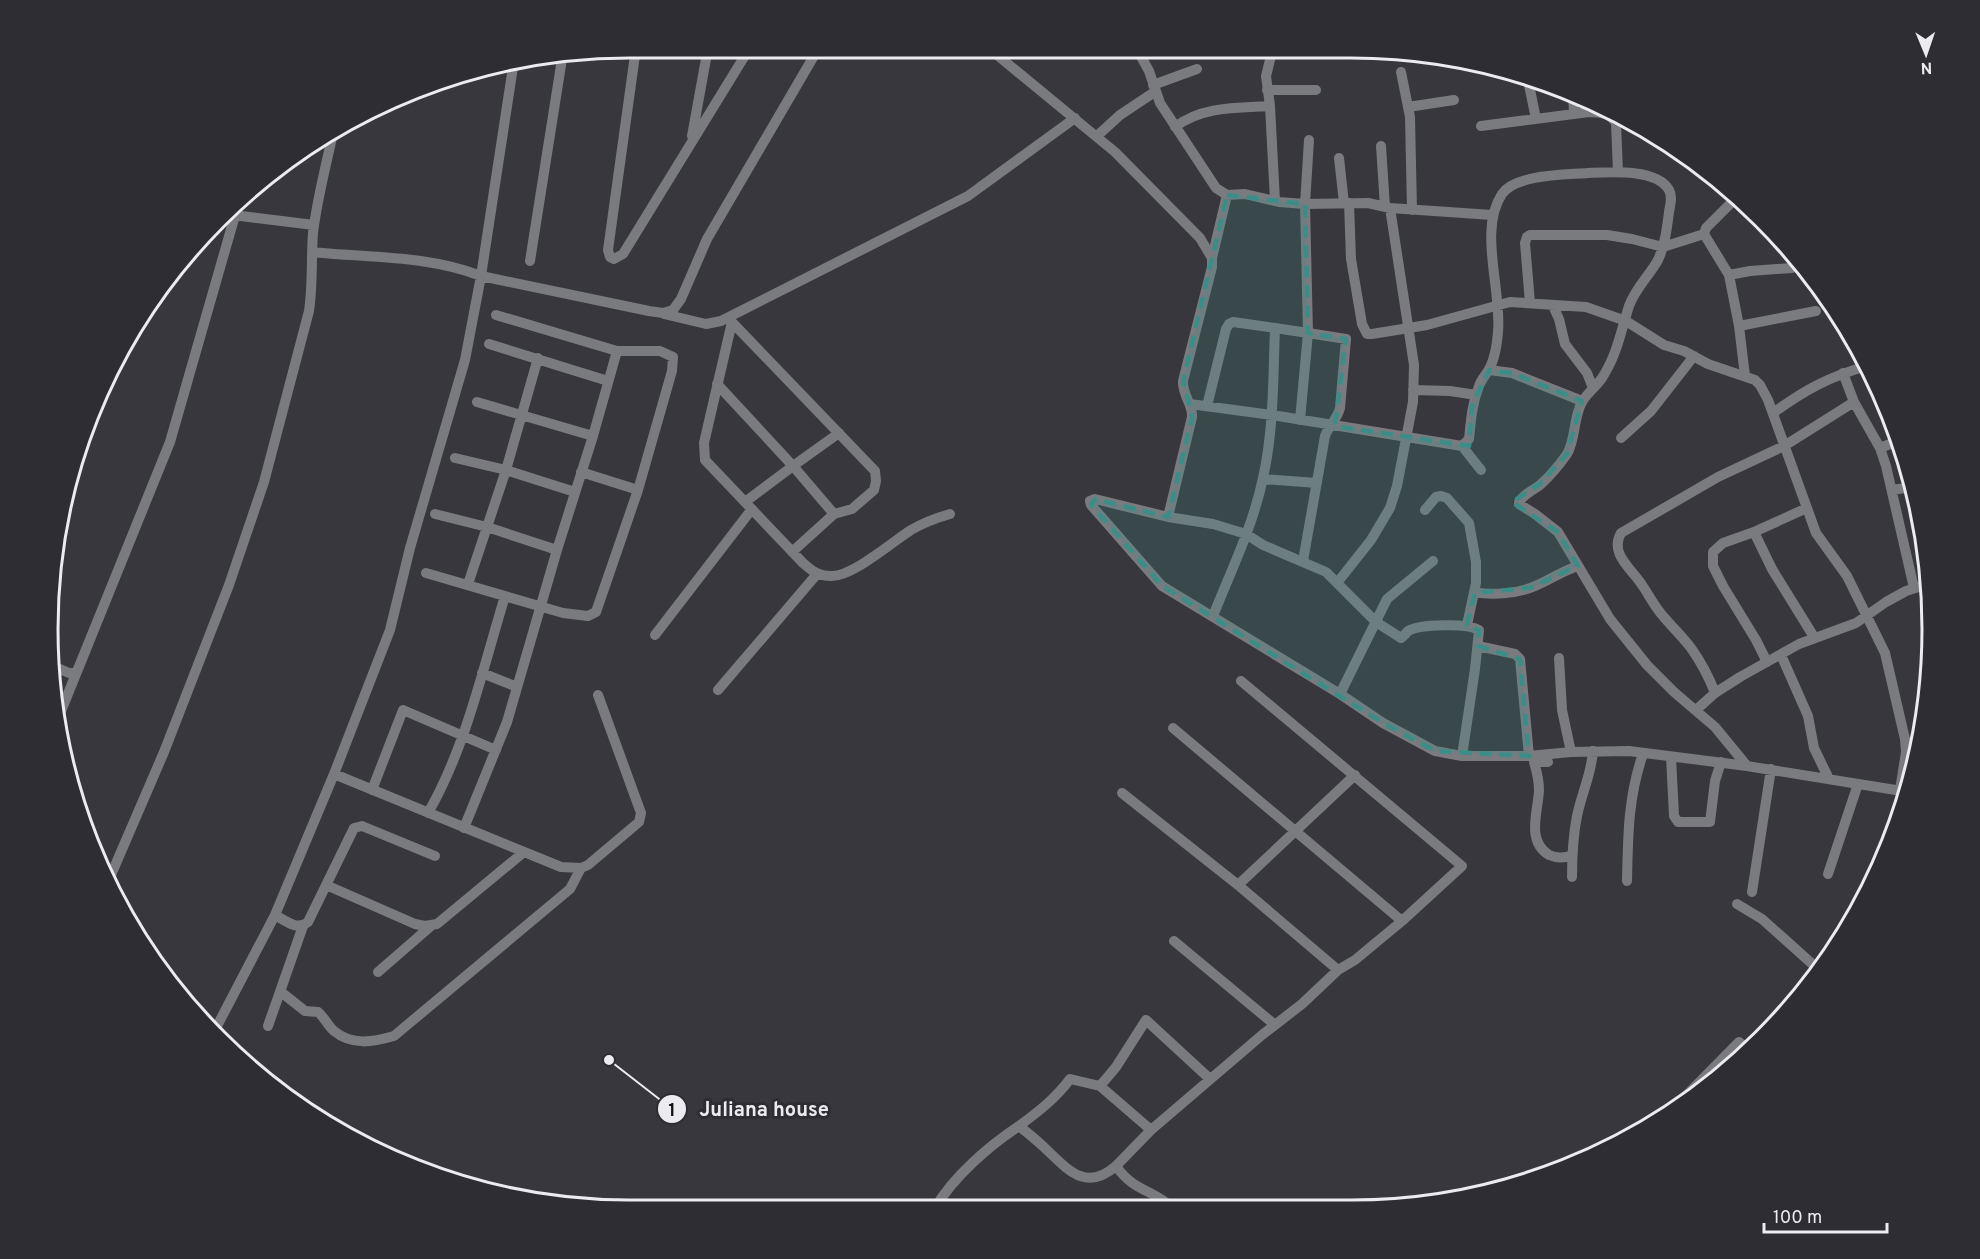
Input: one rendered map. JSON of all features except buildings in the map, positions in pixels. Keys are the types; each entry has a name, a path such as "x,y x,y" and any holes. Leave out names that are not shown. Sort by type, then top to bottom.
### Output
{"street":[{"path":"635,58 608,250 610,257 614,260 623,254 744,58"},
{"path":"691,142 706,58"},
{"path":"663,313 673,310 681,299 707,239 813,58"},
{"path":"1001,58 1115,152 1200,238 1212,258"},
{"path":"1141,58 1160,103 1175,127 1216,188 1227,195 1245,194 1275,201 1305,204 1368,203 1412,210 1492,215"},
{"path":"1270,58 1266,76 1270,106 1275,201"},
{"path":"530,261 561,62"},
{"path":"1097,136 1155,88 1197,69"},
{"path":"218,1025 275,915 334,774 390,630 465,360 481,276 512,70"},
{"path":"1401,72 1408,107 1413,172 1412,210"},
{"path":"1530,88 1536,119"},
{"path":"1267,90 1316,90"},
{"path":"1408,107 1454,100"},
{"path":"1574,104 1574,114"},
{"path":"1175,127 1190,117 1213,111 1270,106"},
{"path":"1481,126 1592,112"},
{"path":"312,252 459,267 481,276 706,324 715,323 730,320 968,196 1075,118"},
{"path":"1616,124 1618,172"},
{"path":"1300,420 1308,333 1305,204 1309,140"},
{"path":"112,872 164,752 216,618 264,482 309,311 313,288 312,252 315,225 331,143"},
{"path":"1337,583 1371,540 1390,508 1407,436 1413,390 1414,365 1388,207 1381,146"},
{"path":"1340,158 1351,258 1363,330 1367,334 1409,328 1498,304 1517,302 1586,307 1626,321 1664,345 1695,356 1708,364 1745,376 1760,385 1773,413 1816,533 1847,576 1885,653 1902,718 1905,766"},
{"path":"1462,446 1469,439 1471,411 1479,384 1489,370 1495,351 1498,304 1493,267 1492,215 1506,189 1520,182 1539,178 1618,172 1633,172 1664,184 1671,198 1663,247 1635,294 1611,362 1601,379 1582,401 1567,454 1540,484 1525,494 1519,504 1558,532 1610,619 1647,665 1715,727 1747,766"},
{"path":"1168,517 1192,417 1183,381 1212,267 1212,258 1227,195"},
{"path":"1704,234 1706,228 1732,205"},
{"path":"238,214 315,225"},
{"path":"63,707 170,442 234,219"},
{"path":"1530,303 1525,243 1530,235 1607,236 1632,239 1663,247 1704,234"},
{"path":"1704,234 1729,274 1739,326 1745,376"},
{"path":"1729,274 1750,270 1792,268"},
{"path":"1553,306 1566,344 1587,373 1593,388"},
{"path":"1739,326 1816,311"},
{"path":"426,573 563,613 584,616 596,612 639,489 672,371 673,357 660,351 617,351 496,315"},
{"path":"730,320 704,443 705,460 792,552 817,574 832,577 846,574 929,520 950,514"},
{"path":"730,320 875,471 876,482 873,490 852,509 834,514 792,552"},
{"path":"1207,406 1226,329 1233,322 1346,339 1340,408 1338,416 1329,425 1325,436 1303,561"},
{"path":"1213,616 1246,534 1263,479 1272,415 1275,328"},
{"path":"489,344 608,381"},
{"path":"464,828 507,722 617,351"},
{"path":"1621,438 1651,411 1695,356"},
{"path":"468,584 506,470 538,358"},
{"path":"1773,413 1801,393 1843,373 1858,369"},
{"path":"1489,370 1512,373 1582,401"},
{"path":"1843,373 1854,402 1880,448 1914,588"},
{"path":"717,384 834,514"},
{"path":"1413,390 1450,391 1476,395"},
{"path":"477,402 593,436"},
{"path":"1715,693 1703,666 1692,650 1657,609 1642,584 1627,568 1619,552 1617,540 1621,533 1718,477 1784,446 1854,402"},
{"path":"1190,404 1462,446 1481,470"},
{"path":"655,636 748,505 793,466 839,433"},
{"path":"1880,448 1890,444"},
{"path":"455,458 506,470 575,492"},
{"path":"581,472 639,489"},
{"path":"1263,479 1317,483"},
{"path":"1892,490 1904,489"},
{"path":"1425,510 1436,497 1441,496 1447,498 1469,523 1476,562 1475,592 1467,626"},
{"path":"1462,756 1479,630 1467,626 1442,626 1410,630 1401,638 1376,622 1326,572 1263,545 1246,534 1213,524 1168,517 1095,499 1090,501 1109,527 1162,585 1250,641 1340,694 1383,723 1435,751 1462,756 1529,756 1571,752 1629,751 1771,769 1898,790"},
{"path":"1767,662 1713,566 1713,552 1723,543 1807,508"},
{"path":"435,514 557,550"},
{"path":"1754,532 1775,574 1814,637"},
{"path":"1340,694 1387,599 1433,561"},
{"path":"1475,592 1490,595 1530,588 1561,571 1578,566"},
{"path":"718,690 817,574"},
{"path":"1696,710 1715,693 1767,662 1814,637 1856,623 1886,602 1920,586"},
{"path":"428,813 438,795 462,735 505,596"},
{"path":"1478,646 1515,654 1520,659 1529,756"},
{"path":"1781,655 1808,716 1814,748 1828,779"},
{"path":"1559,658 1562,710 1571,752"},
{"path":"60,669 76,673"},
{"path":"482,673 517,687"},
{"path":"1019,1126 1066,1168 1080,1177 1092,1178 1107,1174 1151,1130 1302,1004 1338,970 1355,960 1402,921 1462,866 1241,681"},
{"path":"334,774 561,867 581,868 588,865 639,822 641,813 598,695"},
{"path":"372,790 404,710 496,750"},
{"path":"1173,728 1402,921"},
{"path":"1572,877 1575,827 1582,797 1592,772 1593,752"},
{"path":"1627,881 1630,801 1643,753"},
{"path":"1558,754 1550,761 1534,762 1539,792 1535,835 1540,845 1552,856 1572,855"},
{"path":"1671,757 1674,816 1678,822 1710,822 1715,781 1721,762"},
{"path":"1752,892 1771,769"},
{"path":"1238,885 1354,775"},
{"path":"1828,874 1858,784"},
{"path":"1122,793 1238,885 1338,970"},
{"path":"275,915 297,927 308,922 357,826 435,856"},
{"path":"378,972 431,926 437,924 524,852"},
{"path":"281,992 305,1011 318,1012 333,1030 347,1039 358,1042 378,1041 394,1036 570,889 581,868"},
{"path":"326,885 415,924 431,926"},
{"path":"1737,904 1762,919 1813,964"},
{"path":"268,1026 303,926"},
{"path":"1174,941 1275,1025"},
{"path":"1100,1086 1116,1067 1146,1020 1210,1079"},
{"path":"1701,1080 1739,1042 1742,1045"},
{"path":"939,1200 972,1163 996,1141 1053,1099 1070,1079 1100,1086 1151,1130"},
{"path":"1116,1166 1125,1179 1165,1200"}],"highlighted area":[{"path":"1227,195 1305,204 1308,333 1346,339 1335,426 1469,446 1472,405 1489,370 1512,373 1582,401 1567,454 1540,484 1512,502 1558,532 1578,566 1530,588 1475,593 1467,625 1479,630 1478,646 1520,659 1529,756 1435,751 1383,723 1162,586 1091,505 1095,499 1168,517 1192,417 1183,381"}],"place":[{"name":"Juliana house","path":"609,1060"}]}
